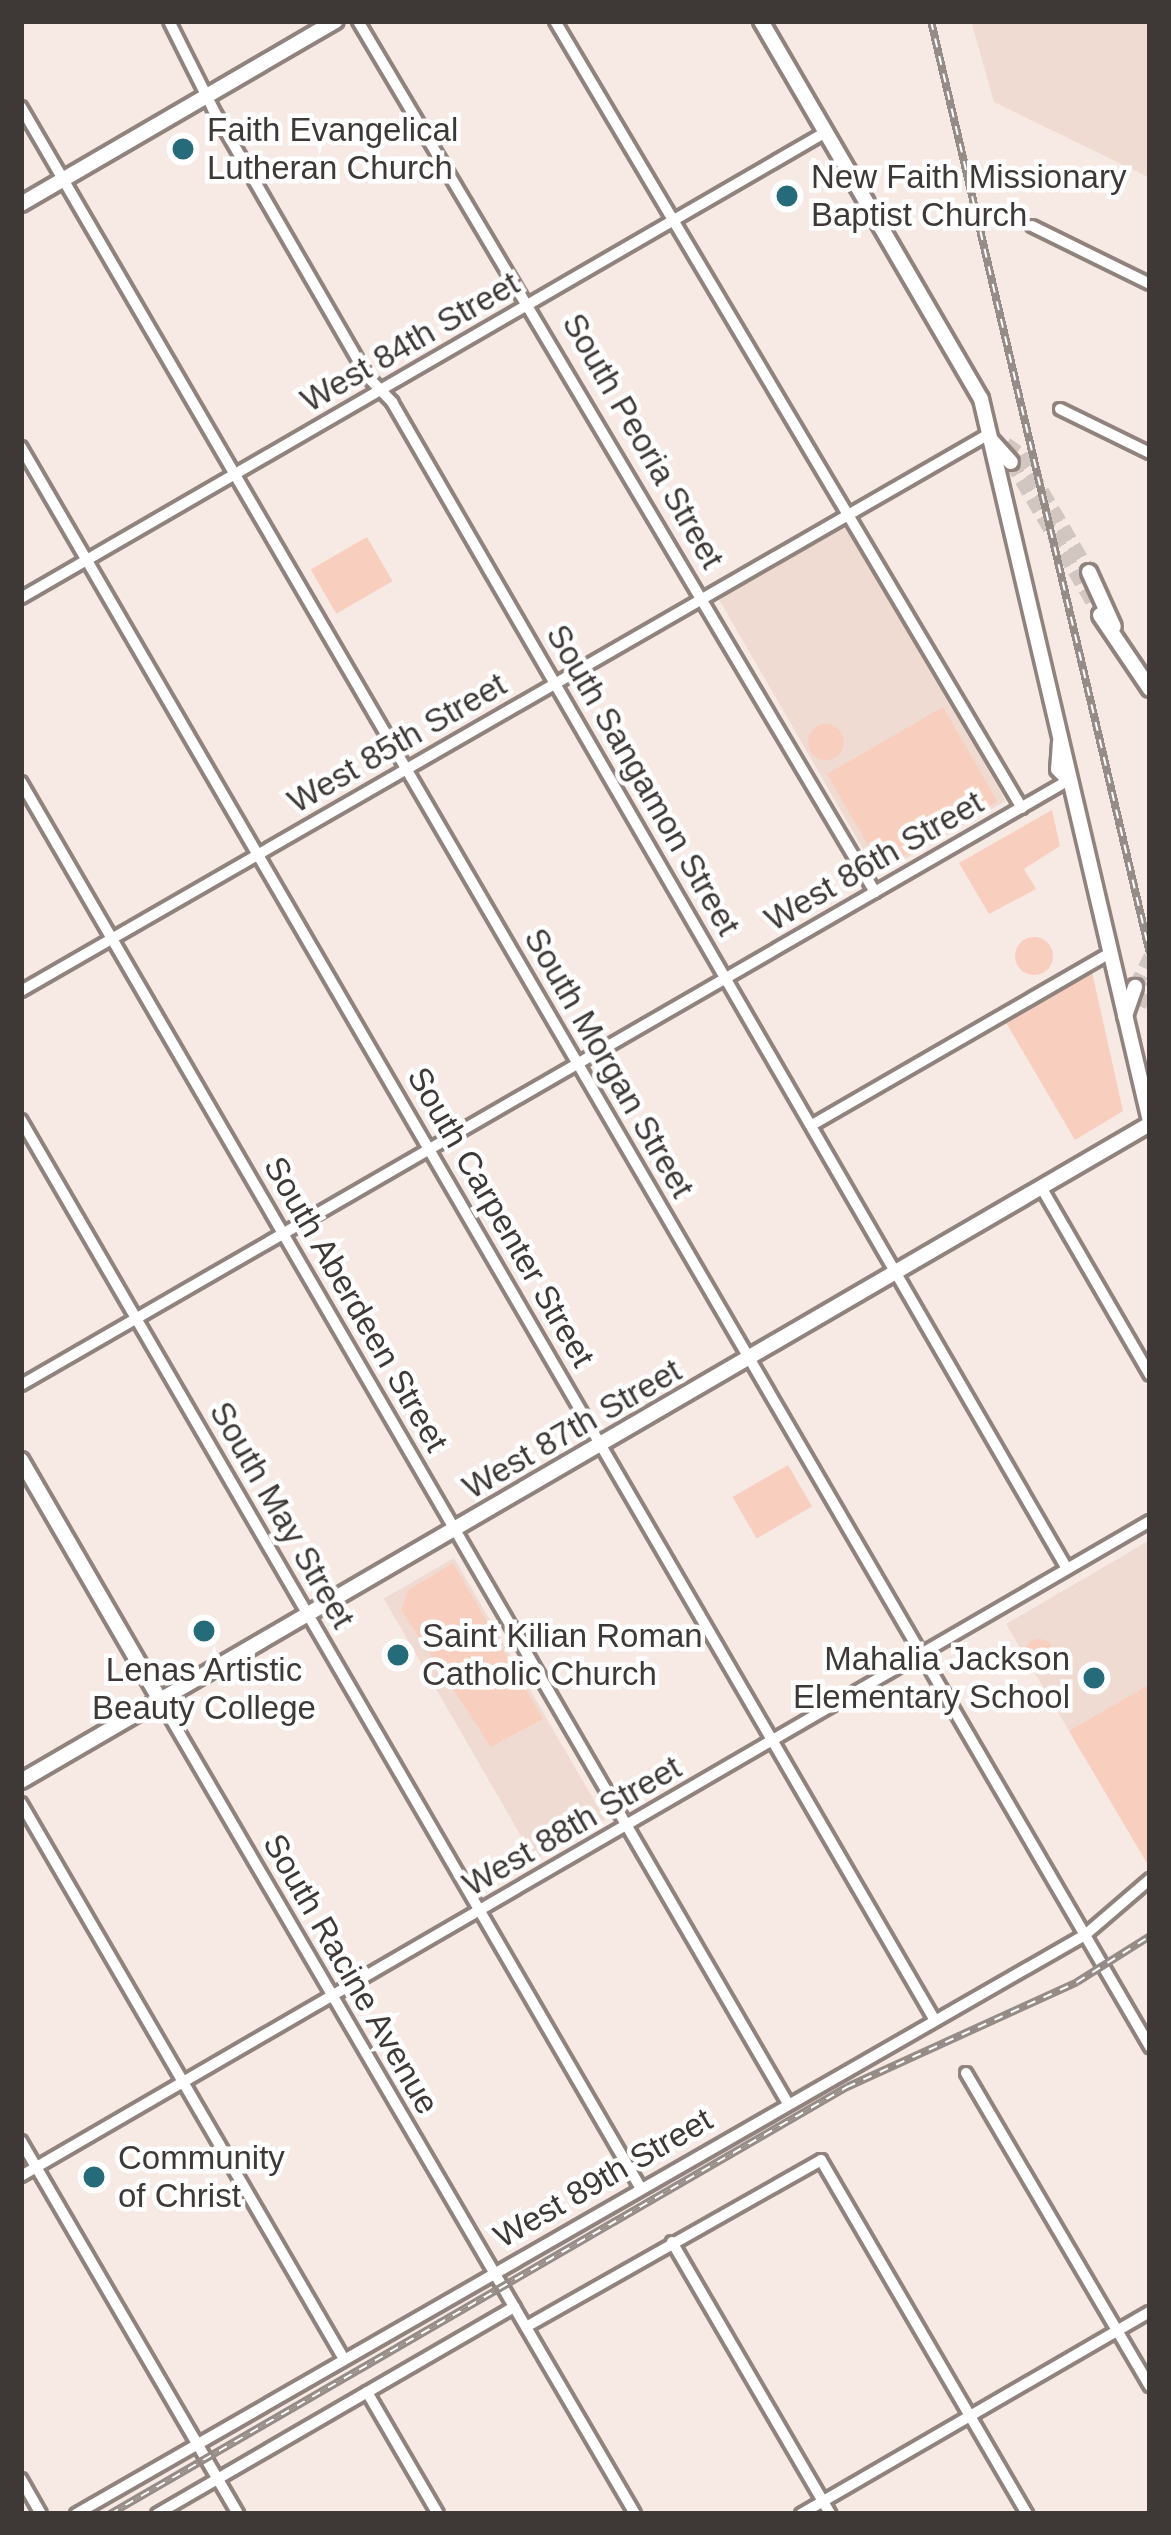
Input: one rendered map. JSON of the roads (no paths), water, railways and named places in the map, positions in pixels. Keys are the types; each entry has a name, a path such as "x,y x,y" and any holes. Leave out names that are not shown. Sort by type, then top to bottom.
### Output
{"main road":[{"path":"21,204 336,21"},
{"path":"761,21 981,399 1060,742 1071,761 1069,780 1150,1122"},
{"path":"987,435 1006,444"},
{"path":"987,435 1011,462"},
{"path":"1089,572 1150,688"},
{"path":"1100,615 1114,627"},
{"path":"1125,1016 1135,987"},
{"path":"1125,1016 1139,1006"},
{"name":"West 87th Street","path":"21,1780 1150,1122"},
{"name":"South Racine Avenue","path":"21,1460 160,1700"}],"street":[{"name":"South Sangamon Street","path":"170,21 208,95 556,683 1066,1569"},
{"name":"South Peoria Street","path":"358,21 875,892"},
{"path":"555,21 1022,808"},
{"name":"South Morgan Street","path":"21,107 1150,2047"},
{"name":"West 84th Street","path":"21,598 826,132"},
{"path":"1032,226 1150,284"},
{"path":"1060,409 1150,453"},
{"name":"West 85th Street","path":"21,991 987,435"},
{"name":"South Carpenter Street","path":"21,447 933,2017"},
{"name":"West 86th Street","path":"21,1385 1069,780"},
{"name":"South Aberdeen Street","path":"21,782 788,2102"},
{"path":"812,1125 1110,953"},
{"name":"South May Street","path":"21,1120 640,2187"},
{"path":"1041,1187 1150,1376"},
{"name":"West 88th Street","path":"21,2176 1150,1521"},
{"name":"South Racine Avenue","path":"160,1700 634,2514"},
{"path":"21,1803 344,2359"},
{"name":"West 89th Street","path":"76,2514 933,2017 1084,1935 1150,1879"},
{"path":"966,2073 1150,2386"},
{"path":"21,2140 238,2514"},
{"path":"526,2327 821,2160 1027,2514"},
{"path":"672,2242 830,2514"},
{"path":"157,2514 514,2307"},
{"path":"801,2514 1150,2312"},
{"path":"367,2392 438,2514"},
{"path":"21,2479 41,2514"}],"tunnel":[{"path":"1006,444 1021,455 1089,572"},
{"path":"1011,462 1100,615"},
{"path":"1135,987 1150,957"},
{"path":"1139,1006 1150,983"}],"railway":[{"path":"931,21 1150,954"},
{"path":"110,2514 847,2087 1077,1982 1150,1936"}],"place":[{"name":"Faith Evangelical Lutheran Church","path":"183,149"},
{"name":"New Faith Missionary Baptist Church","path":"787,196"},
{"name":"Lenas Artistic Beauty College","path":"204,1631"},
{"name":"Saint Kilian Roman Catholic Church","path":"398,1655"},
{"name":"Mahalia Jackson Elementary School","path":"1094,1678"},
{"name":"Community of Christ","path":"94,2177"}]}
